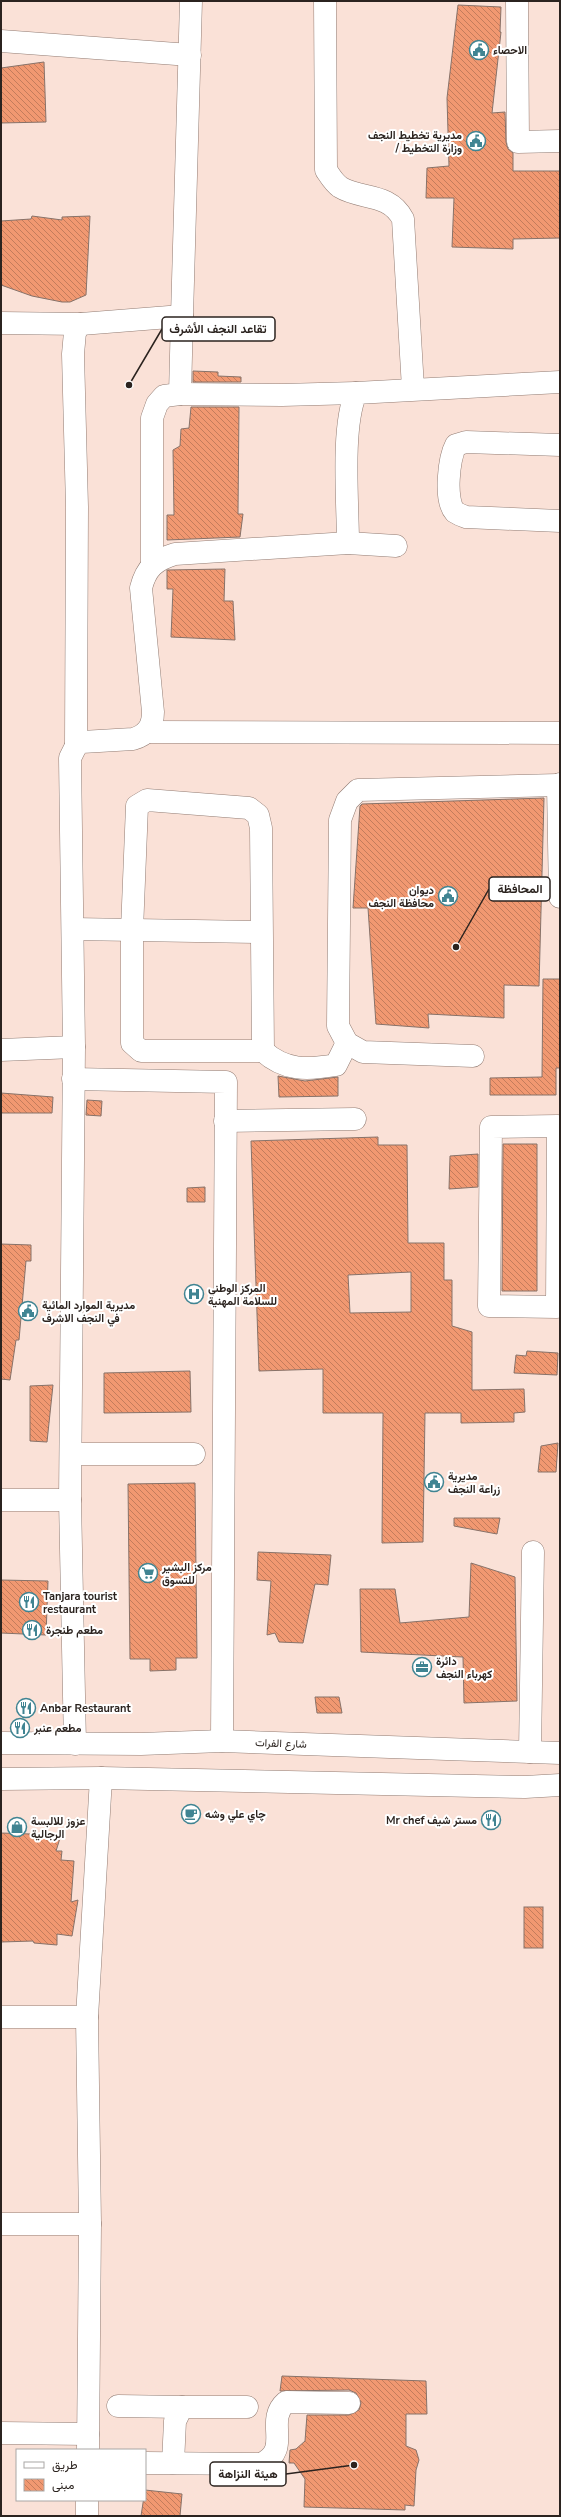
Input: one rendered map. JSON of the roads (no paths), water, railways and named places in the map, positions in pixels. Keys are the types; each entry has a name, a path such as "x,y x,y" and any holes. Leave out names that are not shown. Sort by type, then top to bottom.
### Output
{"main road":[{"path":"180,394 191,1"},
{"path":"325,1 326,170 340,187 374,196 399,211 403,219 413,388"},
{"path":"517,1 518,142 560,141"},
{"path":"1,41 190,55"},
{"path":"1,323 81,324 182,316"},
{"path":"75,1744 70,1500 74,929 70,758 76,746 77,507 73,354 75,332 81,324"},
{"path":"152,565 152,418 157,404 164,396 180,394 282,395 356,393 413,388 560,382"},
{"path":"348,543 348,439 350,407 356,393"},
{"path":"560,445 466,442 456,445 451,456 449,500 455,512 466,517 560,521"},
{"path":"76,746 90,741 134,740 146,732 151,726 153,712 141,588 144,575 152,565 162,558 175,554 348,543 396,546"},
{"path":"146,732 560,733"},
{"path":"473,1056 363,1052 347,1043 338,1026 340,820 348,801 358,790 559,784 560,897"},
{"path":"263,1051 260,932 261,828 258,815 249,808 147,800 137,806 132,930 132,1042 141,1051 263,1051 276,1062 287,1066 318,1068 336,1065 347,1043"},
{"path":"74,929 260,932"},
{"path":"1,1050 74,1047"},
{"path":"73,1079 226,1082 222,1741"},
{"path":"225,1121 356,1119"},
{"path":"558,1126 559,1170 557,1307 489,1306 491,1127 558,1126"},
{"path":"71,1454 194,1454"},
{"path":"1,1500 70,1500"},
{"path":"530,1752 533,1552"},
{"name":"شارع الفرات","path":"1,1743 75,1744 222,1741 560,1753"},
{"path":"1,1779 101,1778 525,1788 560,1785"},
{"path":"1,2433 88,2442 90,2224 88,2017 101,1778"},
{"path":"1,2016 88,2017"},
{"path":"1,2224 90,2224"},
{"path":"146,2463 261,2464 271,2459 277,2451 278,2413 286,2402 349,2403"},
{"path":"118,2406 248,2407"},
{"path":"173,2463 175,2421 182,2407"},
{"path":"87,2501 87,2516"}],"place":[{"name":"الاحصاء","path":"479,50"},
{"name":"مديرية تخطيط النجف / وزارة التخطيط","path":"476,141"},
{"name":"تقاعد النجف الأشرف","path":"129,385"},
{"name":"ديوان محافظة النجف","path":"448,896"},
{"name":"المحافظة","path":"456,947"},
{"name":"المركز الوطني للسلامة المهنية","path":"194,1294"},
{"name":"مديرية الموارد المائية في النجف الاشرف","path":"28,1311"},
{"name":"مديرية زراعة النجف","path":"434,1482"},
{"name":"مركز البشير للتسوق","path":"148,1573"},
{"name":"Tanjara tourist restaurant","path":"29,1602"},
{"name":"مطعم طنجرة","path":"32,1630"},
{"name":"دائرة كهرباء النجف","path":"422,1667"},
{"name":"Anbar Restaurant","path":"26,1708"},
{"name":"مطعم عنبر","path":"20,1728"},
{"name":"چاي علي وشه","path":"191,1814"},
{"name":"Mr chef مستر شيف","path":"491,1820"},
{"name":"عزوز للالبسة الرجالية","path":"17,1827"},
{"name":"هيئة النزاهة","path":"354,2465"}]}
